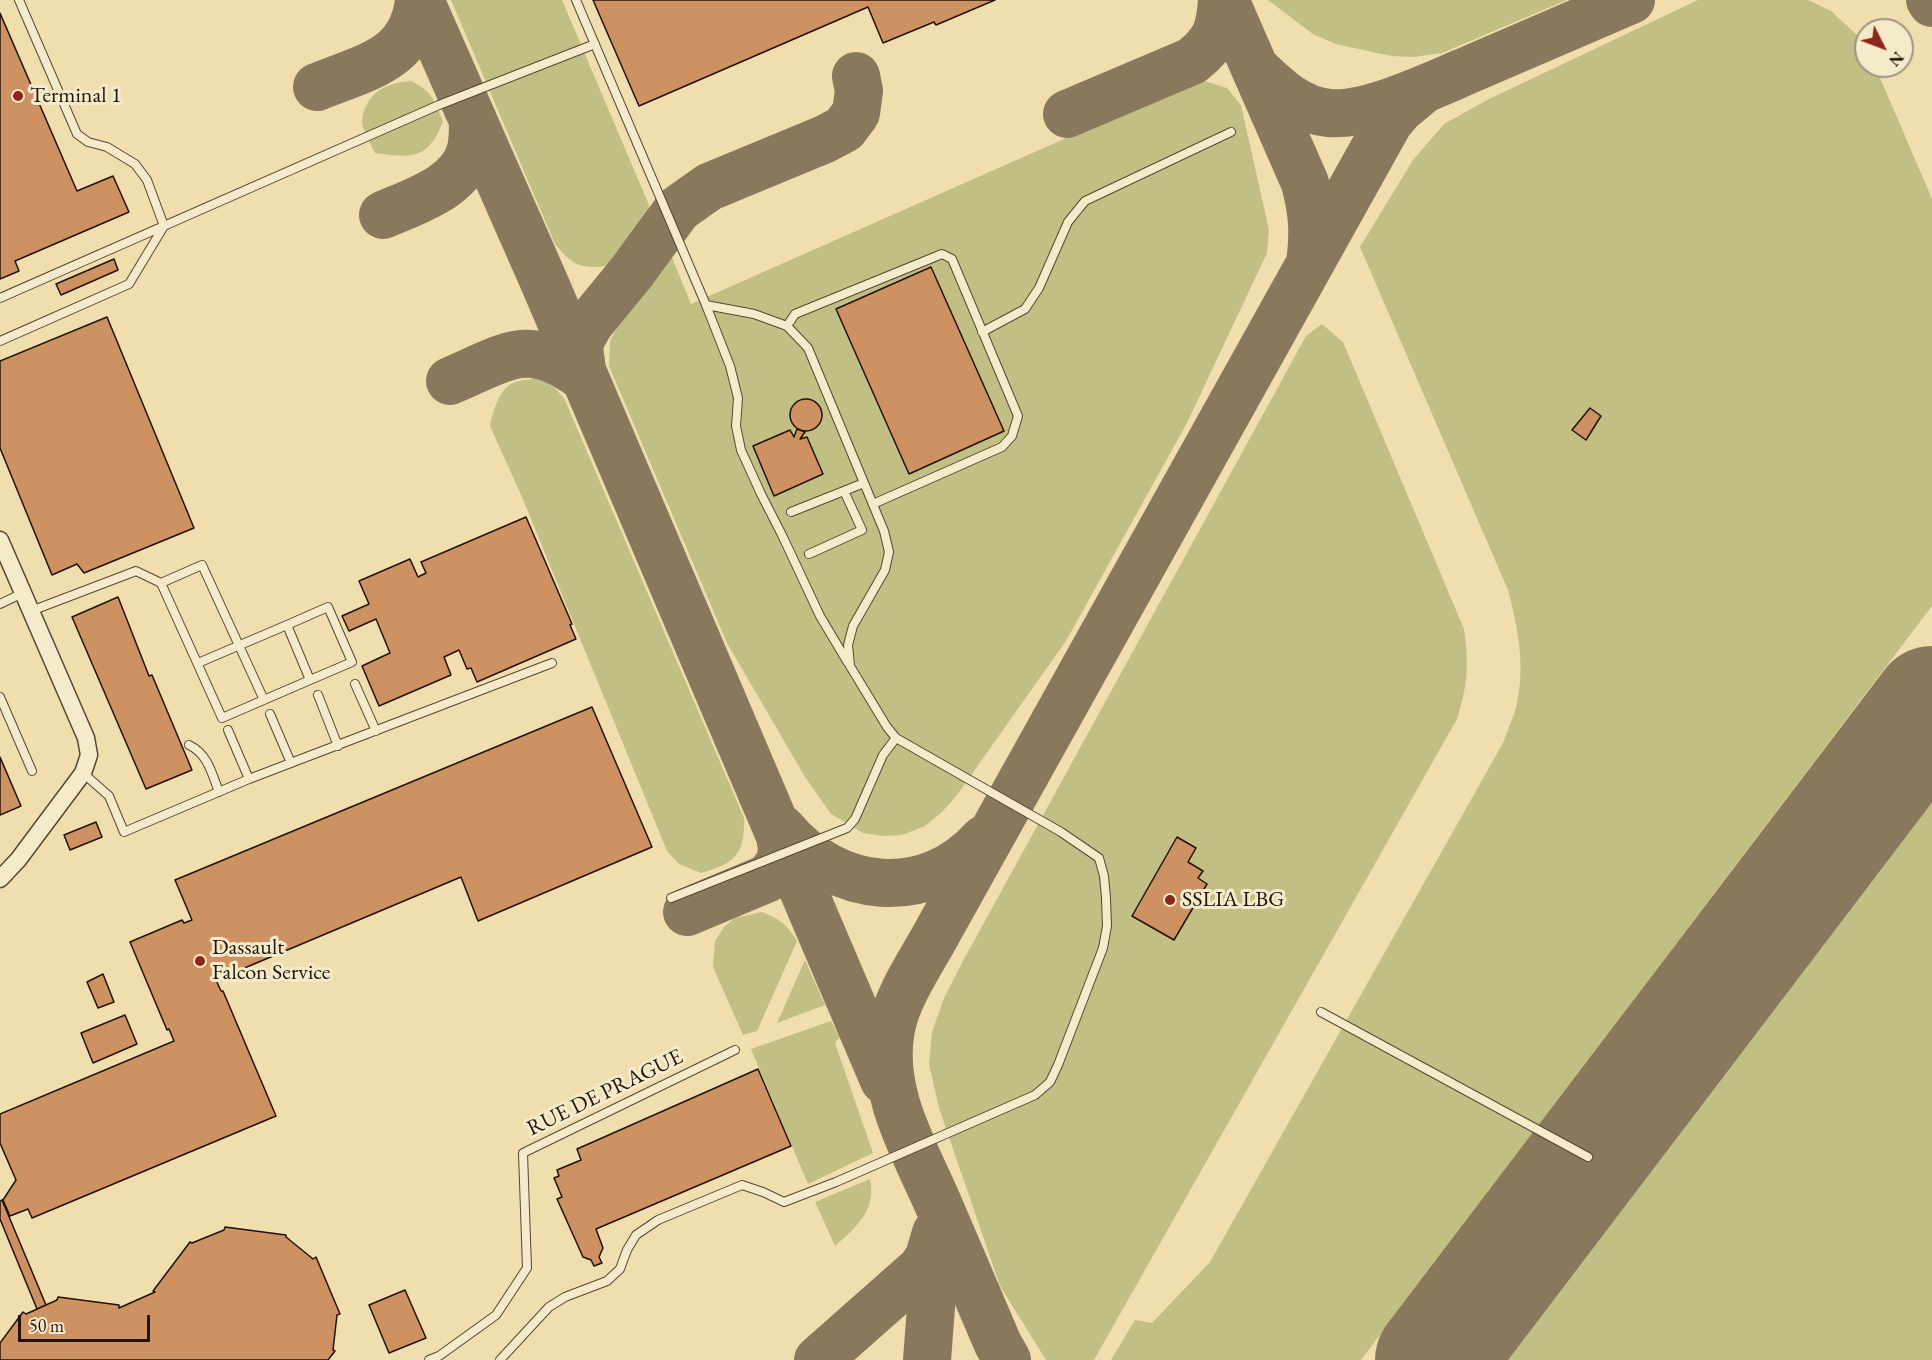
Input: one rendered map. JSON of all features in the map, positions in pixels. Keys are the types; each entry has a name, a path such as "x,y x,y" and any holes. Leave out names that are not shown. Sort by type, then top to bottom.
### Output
{"street":[{"path":"0,879 18,860 83,773 89,755 86,738 2,549"}],"lane":[{"path":"19,0 77,134 88,142 107,147 135,164 147,180 164,226"},
{"path":"500,1360 549,1307 565,1297 607,1281 620,1269 636,1235 658,1220 742,1185 784,1202 836,1182 1035,1095 1050,1082 1058,1065 1104,948 1107,926 1104,876 1099,858 1061,832 896,738 887,727 820,616 741,450 736,426 738,398 730,366 576,0"},
{"path":"0,298 440,105 595,44"},
{"path":"982,332 1025,309 1039,288 1068,222 1085,201 1231,132"},
{"path":"0,341 129,284 164,226"},
{"path":"787,326 795,314 942,254 951,260 1018,416 1012,436 1002,447 873,504"},
{"path":"706,305 754,314 787,326 808,348 885,531 889,552 885,570 853,626 848,645 850,666"},
{"path":"791,512 864,483"},
{"path":"809,554 862,530 844,491"},
{"path":"161,583 202,565 264,700"},
{"path":"31,611 136,571 161,583 222,718 352,662 328,607 198,663"},
{"path":"0,604 23,593"},
{"path":"287,625 310,680"},
{"path":"83,773 109,796 124,832 249,779 552,663"},
{"path":"355,684 376,731"},
{"path":"318,695 338,746"},
{"path":"0,697 32,771"},
{"path":"270,714 291,763"},
{"path":"228,730 249,779"},
{"path":"671,897 847,828 855,819 884,755 896,738"},
{"path":"189,745 205,757 219,792"},
{"path":"1321,1012 1588,1158"},
{"name":"RUE DE PRAGUE","path":"429,1360 439,1356 496,1315 527,1268 523,1153 735,1050"}],"shaded area":[{"path":"451,0 562,0 649,205 648,218 606,266 589,267 577,264 566,257 555,244"},
{"path":"1268,0 1567,0 1442,53 1413,57 1391,56 1336,44 1313,34"},
{"path":"1698,0 1808,0 1831,11 1854,32 1854,78 1880,78 1932,199 1932,606 1361,1360 1111,1360 1135,1320 1152,1323 1210,1262 1503,743 1516,707 1520,678 1519,648 1508,590 1360,247 1413,160 1444,124 1489,99"},
{"path":"411,81 424,89 435,102 443,121 438,134 425,150 417,154 399,156 375,153 363,127 362,119 365,108 378,91 396,83"},
{"path":"1204,81 1227,88 1241,105 1269,230 1267,253 1187,423 1066,641 957,795 942,812 925,826 902,835 883,836 863,833 831,814 805,777 727,643 609,366 610,341 624,312 671,255 691,304 1186,85"},
{"path":"1322,324 1343,342 1464,629 1467,653 1461,707 1457,719 1094,1360 1046,1360 1000,1286 939,1108 929,1064 932,1032 944,998 963,961 1306,336"},
{"path":"537,378 554,387 564,398 744,818 742,841 736,856 713,869 701,873 679,864 667,851 522,497 490,426 496,404 504,390 514,382"},
{"path":"1932,802 1932,1360 1508,1360"},
{"path":"762,912 783,923 797,941 757,1031 743,1035 713,967 715,941 724,927 735,918"},
{"path":"805,960 825,1005 777,1023"},
{"path":"831,1021 840,1037 835,1043 873,1153 808,1184 751,1049"},
{"path":"870,1179 868,1209 857,1225 835,1246 815,1202"}],"building":[{"path":"593,0 995,0 936,25 934,22 883,43 868,7 639,106"},
{"name":"Terminal 1","path":"0,13 77,191 113,176 129,212 15,261 19,271 0,279"},
{"path":"114,259 118,270 61,295 56,284"},
{"path":"931,267 1004,431 909,474 836,309"},
{"path":"107,317 194,528 84,573 77,564 52,575 0,448 0,361"},
{"path":"806,399 817,404 822,415 817,426 806,431 795,426 790,415 795,404"},
{"path":"1590,408 1601,416 1586,440 1572,430"},
{"path":"797,429 805,432 800,439 807,437 823,474 774,496 753,446 790,430 794,437"},
{"path":"526,517 572,624 570,625 576,639 477,682 471,668 467,669 459,650 444,657 451,675 379,706 362,666 390,653 376,619 349,631 342,616 369,604 359,581 410,559 418,577 426,573 421,562"},
{"path":"118,597 149,676 152,675 192,770 146,789 72,617"},
{"name":"Dassault Falcon Service","path":"592,707 652,847 478,921 461,877 216,980 223,991 276,1116 32,1218 28,1209 10,1216 3,1200 16,1180 0,1143 0,1114 174,1041 169,1029 167,1030 130,942 182,920 184,923 192,920 175,880"},
{"path":"0,757 21,806 0,815"},
{"path":"96,822 102,837 70,850 64,835"},
{"name":"SSLIA LBG","path":"1177,837 1196,848 1188,862 1203,871 1198,878 1207,884 1174,940 1132,916"},
{"path":"103,974 114,1002 98,1008 87,982"},
{"path":"125,1015 137,1044 93,1063 81,1033"},
{"path":"758,1069 791,1146 596,1229 603,1248 599,1257 602,1263 594,1266 591,1260 583,1257 557,1199 562,1197 554,1178 559,1176 557,1170 581,1160 577,1149"},
{"path":"2,1200 46,1305 37,1309 0,1219 0,1201"},
{"path":"225,1227 286,1235 313,1259 316,1257 340,1314 337,1315 333,1350 335,1351 328,1360 0,1360 0,1343 23,1312 26,1314 57,1300 58,1297 119,1305 119,1308 155,1292 153,1291 190,1242 224,1230"},
{"path":"405,1290 426,1338 389,1353 369,1305"}],"taxiway":[{"path":"317,87 369,67 397,49 415,20 419,0"},
{"path":"420,0 545,284 884,1080"},
{"path":"1067,114 1192,61 1207,48 1215,35 1220,20 1222,0"},
{"path":"1225,0 1305,183 1312,223 1310,264"},
{"path":"1256,69 1280,91 1307,108 1329,113 1345,113 1384,104 1426,88 1631,0"},
{"path":"583,377 579,348 582,337 590,323 631,273 678,209 709,187 844,129 856,113 859,91 856,76"},
{"path":"1007,1360 998,1344 902,1120 890,1076 889,1053 894,1017 911,979 1389,122 1400,109 1424,89"},
{"path":"383,215 436,191 458,173 471,149 473,120"},
{"path":"450,381 502,358 531,354 564,364 583,377"},
{"path":"782,829 804,851 828,867 854,878 882,883 909,882 936,874 961,860 984,839"},
{"path":"687,912 768,878 780,863 782,849 780,835"},
{"path":"818,1360 921,1269 929,1257 936,1233"},
{"path":"927,1360 936,1242"}],"runway":[{"path":"1434,1360 1932,705"}],"place":[{"name":"Terminal 1","path":"18,96"},
{"name":"SSLIA LBG","path":"1170,900"},
{"name":"Dassault Falcon Service","path":"200,961"}]}
